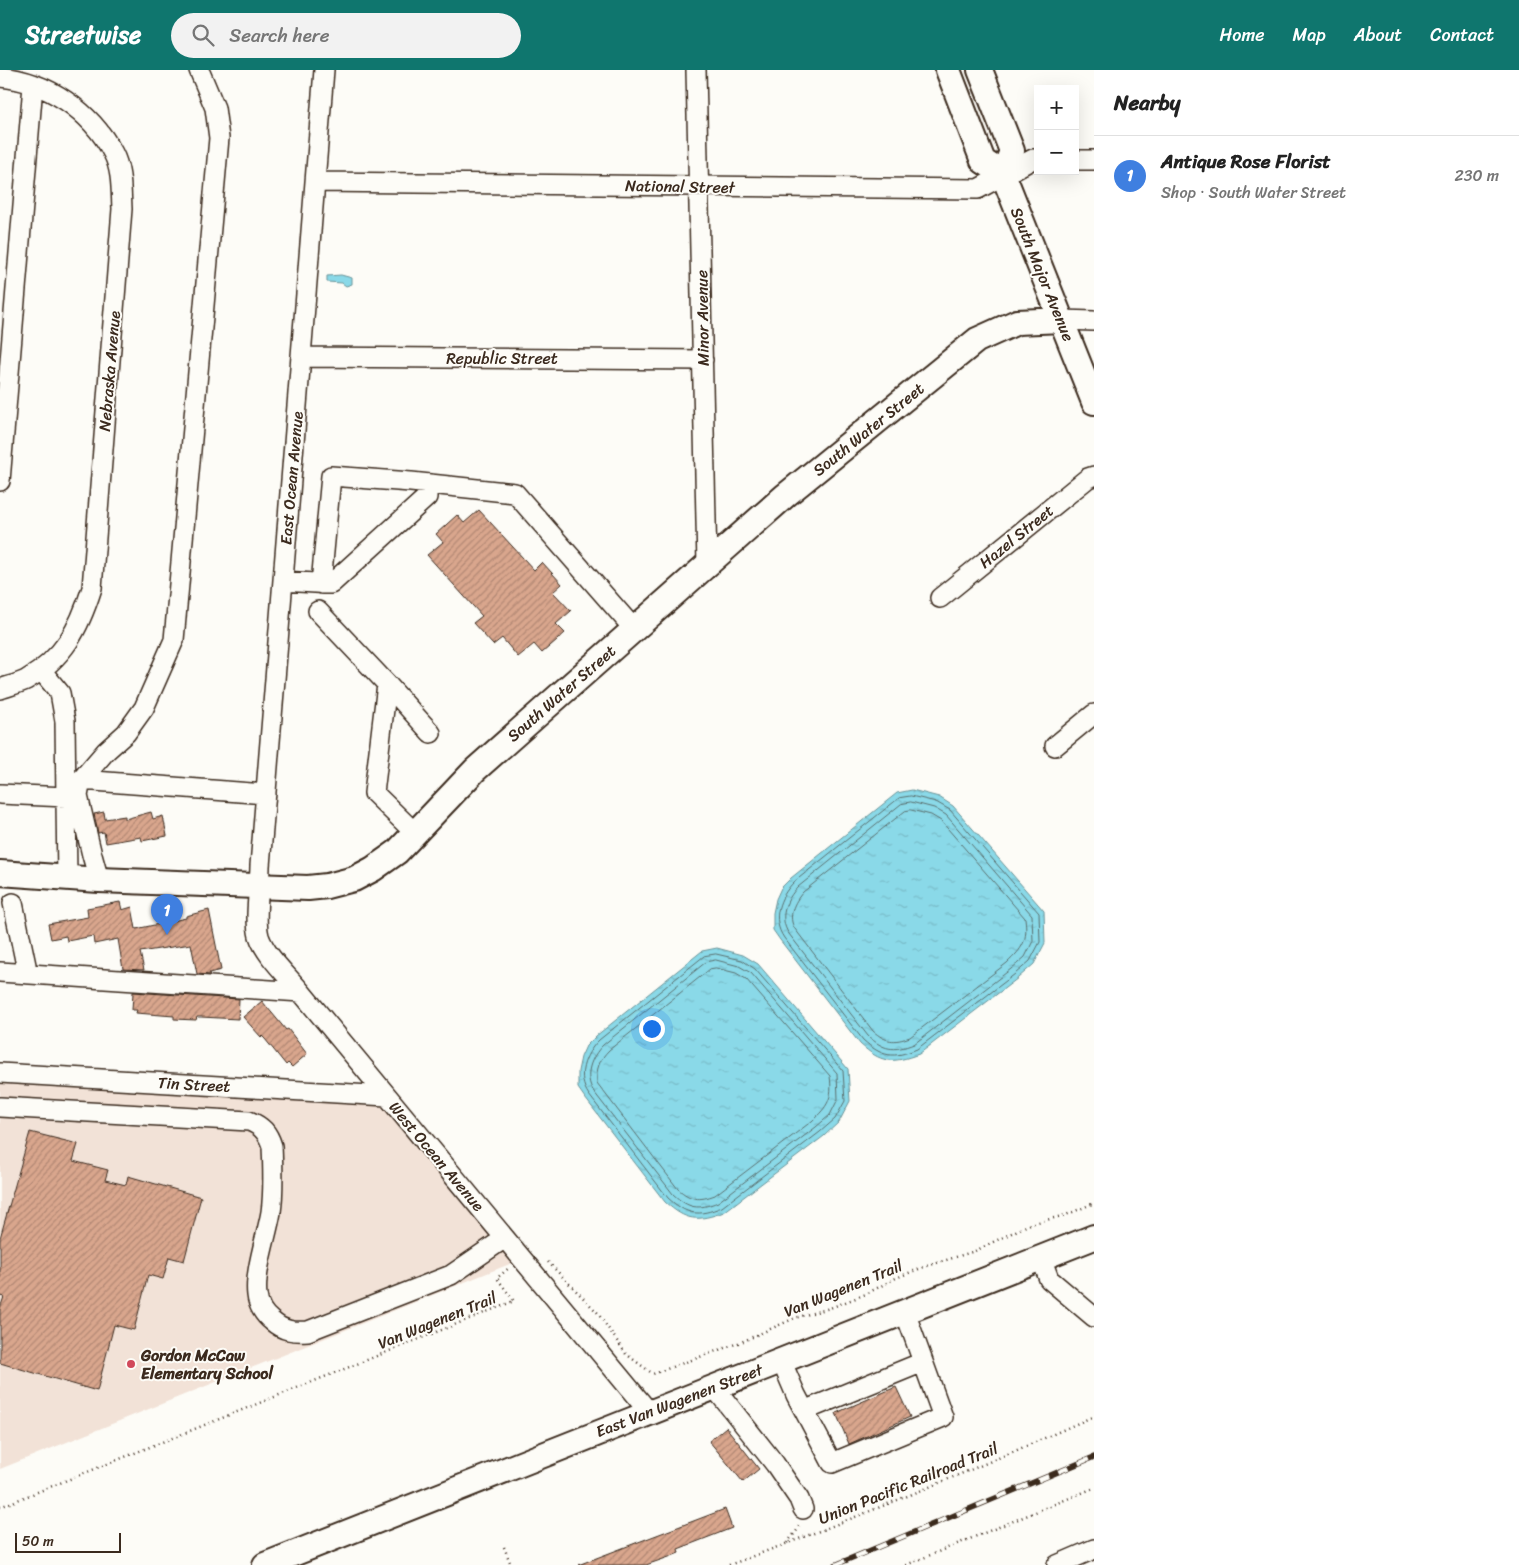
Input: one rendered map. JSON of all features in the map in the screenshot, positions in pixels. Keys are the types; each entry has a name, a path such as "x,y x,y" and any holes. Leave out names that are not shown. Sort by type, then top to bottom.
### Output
{"main road":[{"path":"948,70 983,161 1003,174 1012,150 980,70"},
{"name":"South Major Avenue","path":"1003,174 1094,402"},
{"name":"South Water Street","path":"0,873 99,880 308,888 327,886 354,879 373,869 397,852 475,770 786,495 977,340 1017,322 1062,320"},
{"name":"East Van Wagenen Street","path":"265,1565 1041,1258 1092,1243"}],"street":[{"path":"99,880 78,796 81,780 106,751 126,734 144,708 174,640 219,138 215,108 199,70"},
{"name":"East Ocean Avenue","path":"260,886 324,70"},
{"name":"Minor Avenue","path":"696,70 707,565"},
{"name":"Nebraska Avenue","path":"0,77 48,89 65,99 96,126 113,154 120,173 122,209 92,588 82,617 71,638 46,666 24,681 0,689"},
{"path":"0,481 32,85"},
{"name":"National Street","path":"315,182 978,189 1034,159"},
{"path":"1079,160 1094,160"},
{"path":"1062,320 1094,321"},
{"name":"Republic Street","path":"302,357 703,360"},
{"path":"321,584 331,476 515,493 634,629"},
{"name":"Hazel Street","path":"940,598 1088,478 1094,476"},
{"path":"283,582 331,584 427,497 427,484"},
{"path":"318,611 431,733"},
{"path":"41,670 60,692 65,721 67,878"},
{"path":"387,684 374,793 415,833"},
{"path":"1056,746 1094,714"},
{"path":"81,780 266,794"},
{"path":"0,794 66,797"},
{"name":"West Ocean Avenue","path":"260,886 259,935 265,948 649,1412"},
{"path":"13,903 26,965 26,974"},
{"path":"0,972 301,992"},
{"name":"Tin Street","path":"0,1073 387,1096"},
{"path":"0,1107 250,1121 264,1129 272,1146 272,1209 259,1272 257,1295 264,1312 276,1325 284,1330 308,1331 451,1275 505,1238"},
{"path":"1041,1258 1049,1279 1094,1317"},
{"path":"781,1360 796,1395 806,1410 832,1463 943,1417 905,1312"},
{"path":"806,1410 923,1362"},
{"path":"714,1387 774,1464 799,1499 803,1509"},
{"path":"1057,1565 1094,1549"}],"path":[{"name":"Van Wagenen Trail","path":"546,1260 597,1312 626,1354 653,1374 741,1342 795,1318 830,1308 866,1294 896,1278 924,1267 975,1252 1030,1224 1066,1215 1094,1203"},
{"name":"Van Wagenen Trail","path":"0,1507 514,1301 497,1278 521,1258"},
{"name":"Union Pacific Railroad Trail","path":"729,1565 1020,1450 1094,1416"},
{"path":"906,1565 1094,1488"},
{"path":"785,1544 798,1529 803,1509"},
{"path":"504,1547 510,1565"}],"shaded area":[{"name":"Gordon McCaw Elementary School","path":"0,1073 387,1096 522,1259 0,1469"}],"water":[{"path":"341,275 352,278 352,284 346,286 342,283 327,282 327,276"},
{"path":"912,790 939,797 953,806 1044,911 1045,943 1034,964 919,1054 901,1059 887,1060 874,1055 860,1044 773,930 773,913 781,888 791,878 897,793"},
{"path":"717,948 743,955 758,964 848,1069 850,1101 839,1122 824,1136 724,1212 706,1217 692,1218 679,1213 665,1202 578,1088 578,1071 586,1046 596,1036 702,951"}],"building":[{"path":"479,510 534,570 542,562 562,584 553,592 571,611 556,624 565,633 542,653 534,644 518,657 502,638 493,645 473,623 482,616 427,555 443,542 436,534 457,515 464,523"},
{"path":"104,812 105,819 125,816 125,819 151,812 153,819 163,816 167,836 142,841 141,837 106,843 104,832 98,833 94,814"},
{"path":"120,902 122,910 132,907 136,929 186,918 186,916 209,910 221,970 209,973 210,975 197,974 191,944 140,952 144,970 123,969 118,939 94,944 93,936 67,941 66,936 51,939 48,924 88,917 87,908"},
{"path":"133,992 239,999 238,1019 197,1017 196,1020 174,1019 174,1016 136,1013 137,1010 132,1010"},
{"path":"262,1001 286,1030 288,1029 307,1054 292,1067 288,1063 286,1065 265,1039 243,1017"},
{"path":"30,1132 78,1144 73,1161 108,1170 105,1180 126,1185 128,1176 201,1197 184,1261 169,1257 163,1279 148,1275 134,1330 114,1325 97,1391 0,1363 0,1308 4,1297 0,1296 0,1238"},
{"path":"896,1387 910,1417 849,1444 836,1413"},
{"path":"726,1427 759,1469 743,1482 709,1441"},
{"path":"725,1509 732,1528 678,1549 679,1553 669,1557 646,1565 578,1565"}],"railway":[{"path":"835,1565 1094,1457"}],"place":[{"name":"Antique Rose Florist","path":"167,935"},
{"name":"Gordon McCaw Elementary School","path":"131,1364"}]}
